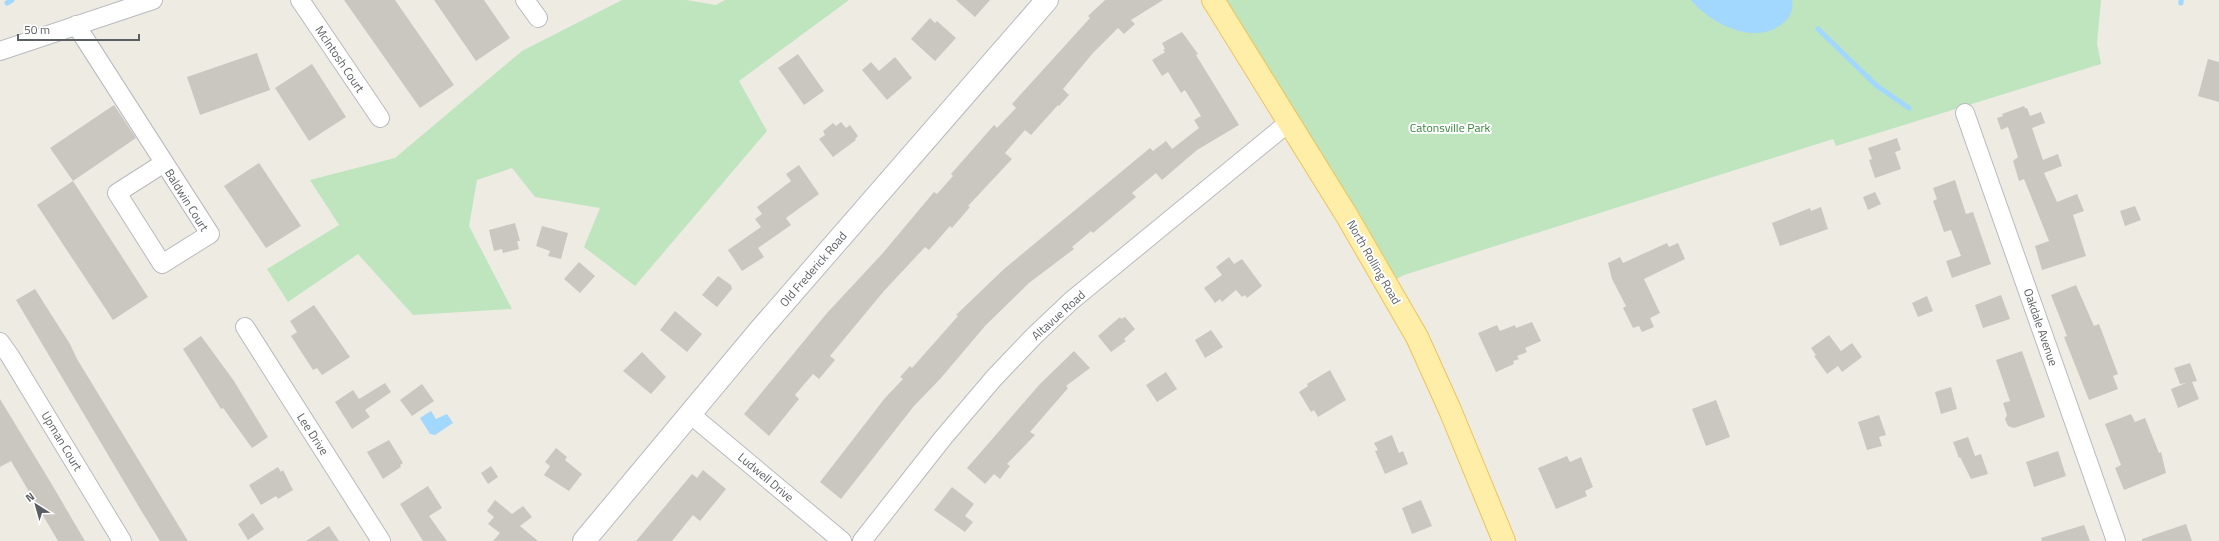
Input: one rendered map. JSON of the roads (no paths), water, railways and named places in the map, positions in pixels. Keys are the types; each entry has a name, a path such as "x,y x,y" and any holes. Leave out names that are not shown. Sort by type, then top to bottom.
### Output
{"main road":[{"name":"North Rolling Road","path":"1213,0 1347,216 1422,346 1504,541"}],"street":[{"path":"0,51 153,0"},
{"name":"McIntosh Court","path":"300,0 380,118"},
{"path":"525,0 538,18"},
{"name":"Old Frederick Road","path":"584,541 760,330 1047,0"},
{"name":"Baldwin Court","path":"76,25 210,234 162,264 117,193 164,163"},
{"name":"Oakdale Avenue","path":"1965,113 2116,541"},
{"name":"Altavue Road","path":"862,541 943,438 994,378 1034,336 1071,301 1288,123"},
{"name":"Lee Drive","path":"245,327 381,541"},
{"name":"Upman Court","path":"0,342 10,356 122,541"},
{"name":"Ludwell Drive","path":"690,414 842,541"}],"water":[{"path":"1691,0 1792,0 1792,8 1791,14 1785,21 1771,30 1759,33 1746,32 1721,24 1700,9"},
{"path":"431,411 436,419 447,414 453,423 435,435 430,434 420,418"}],"waterway":[{"path":"7,3 12,0"},
{"path":"1818,29 1877,86 1909,108"}],"park label":[{"name":"Catonsville Park","path":"1450,127"}]}
